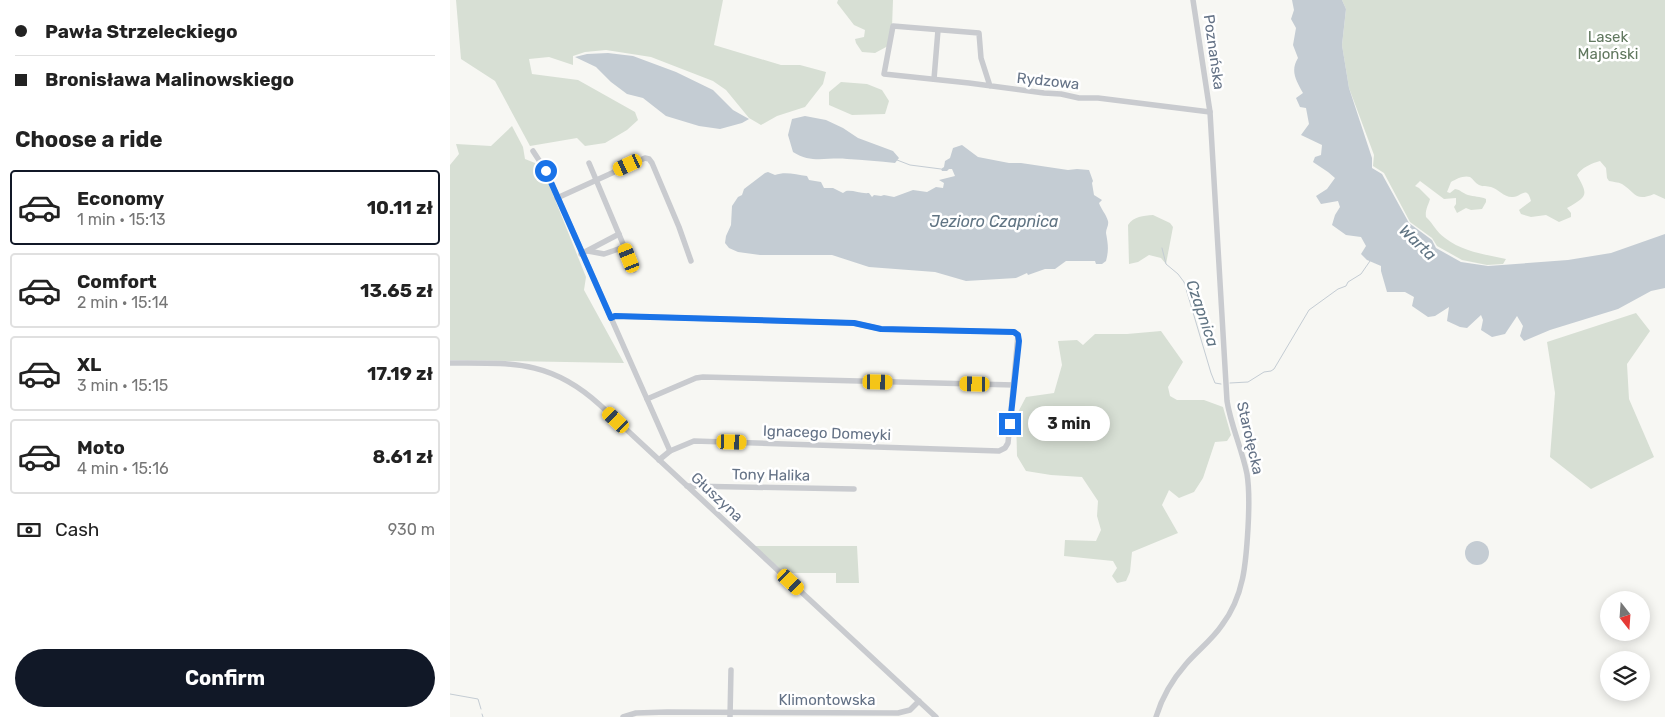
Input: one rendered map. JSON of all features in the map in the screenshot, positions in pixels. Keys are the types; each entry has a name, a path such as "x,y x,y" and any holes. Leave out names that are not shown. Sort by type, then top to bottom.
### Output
{"street":[{"name":"Poznańska","path":"1193,0 1209,110"},
{"name":"Rydzowa","path":"938,30 893,26 884,74 934,76 1079,98 1105,98 1209,110"},
{"path":"934,76 938,30 979,33 981,58 989,83"},
{"name":"Starołęcka","path":"1156,717 1163,698 1176,676 1217,632 1227,618 1237,600 1245,569 1249,490 1227,400 1209,110"},
{"path":"533,151 546,171 581,254 670,451"},
{"path":"557,198 645,158 649,159 676,219 691,261"},
{"path":"589,162 634,270"},
{"path":"581,254 619,234"},
{"path":"588,251 604,254 624,247"},
{"path":"611,318 615,316 854,323 881,329 1014,332 1018,335 1019,341 1014,385 703,377 696,378 647,399"},
{"name":"Głuszyna","path":"450,363 520,364 535,367 554,374 589,395 936,717"},
{"name":"Ignacego Domeyki","path":"659,460 670,451 694,441 999,451 1005,448 1008,443 1014,385"},
{"name":"Tony Halika","path":"687,486 854,489"},
{"path":"730,714 731,670"},
{"name":"Klimontowska","path":"623,717 636,713 667,712 870,715 906,712 919,701"}],"green space":[{"path":"456,0 723,0 714,45 781,65 800,65 826,72 823,84 805,107 777,116 761,125 749,118 726,90 713,81 651,57 606,50 585,52 573,56 573,65 549,57 529,59 532,74 578,80 635,112 638,120 627,130 605,143 585,146 577,138 530,146 495,81 461,59"},
{"path":"838,0 893,0 892,27 888,46 875,53 862,52 855,39 864,37 865,30 854,25 837,3"},
{"name":"Lasek Majoński","path":"1342,0 1665,0 1665,199 1654,194 1639,197 1622,184 1609,181 1606,168 1600,161 1587,166 1577,175 1583,187 1584,195 1579,201 1567,208 1571,213 1571,217 1559,222 1546,215 1531,217 1521,214 1519,210 1531,201 1528,193 1510,197 1491,187 1479,185 1470,177 1460,178 1451,182 1447,192 1450,193 1457,189 1468,195 1482,197 1486,199 1486,202 1482,209 1471,210 1466,208 1457,213 1454,207 1456,198 1444,199 1420,181 1415,186 1430,199 1426,210 1426,217 1442,236 1466,249 1506,259 1503,264 1487,265 1462,260 1437,246 1432,238 1410,222 1384,173 1373,166 1374,155 1349,88 1342,45 1346,9"},
{"path":"841,82 867,84 882,90 889,101 885,114 852,115 829,105 829,92"},
{"path":"512,126 523,147 525,159 535,163 544,172 586,277 584,290 624,363 450,360 450,165 459,154 456,144 491,146"},
{"path":"1153,215 1170,223 1173,227 1166,264 1161,258 1149,255 1138,262 1129,264 1128,225 1136,218"},
{"path":"1636,313 1650,331 1627,364 1629,399 1654,457 1591,489 1550,457 1555,393 1547,342"},
{"path":"1161,331 1183,362 1168,387 1170,396 1177,400 1204,400 1223,407 1231,435 1227,441 1215,442 1203,478 1194,492 1179,498 1169,490 1162,505 1178,533 1132,552 1130,572 1126,581 1117,583 1112,576 1117,568 1113,561 1064,556 1065,540 1096,541 1101,530 1097,516 1098,501 1082,477 1026,471 1017,456 1016,416 1026,397 1054,393 1062,365 1058,341 1077,340 1083,345 1095,334"},
{"path":"754,546 857,546 859,583 836,583 836,573 785,573"}],"water":[{"name":"Warta","path":"1292,0 1342,0 1346,9 1342,45 1349,88 1372,158 1372,168 1382,174 1409,223 1432,240 1436,248 1461,262 1488,266 1568,260 1611,253 1665,234 1665,288 1651,291 1618,309 1550,330 1524,341 1520,336 1523,326 1517,316 1505,334 1492,337 1481,330 1483,320 1481,315 1467,328 1460,327 1447,321 1449,307 1435,316 1428,317 1412,306 1414,297 1405,292 1387,292 1381,266 1367,260 1361,254 1366,246 1361,237 1346,235 1332,225 1340,207 1338,201 1321,204 1316,196 1327,189 1335,178 1313,162 1315,157 1321,155 1322,145 1301,135 1309,124 1306,108 1300,107 1296,98 1303,93 1296,80 1294,71 1298,58 1293,45 1296,28 1291,19 1294,10"},
{"path":"608,53 633,56 676,72 713,90 733,110 749,119 720,129 699,126 666,116 643,98 627,94 596,67 575,57 587,54"},
{"path":"805,116 826,120 858,138 893,151 899,158 895,163 813,159 800,156 793,152 788,135 792,119"},
{"name":"Jezioro Czapnica","path":"962,145 978,157 1009,163 1068,170 1089,170 1093,181 1094,195 1102,200 1099,203 1108,221 1106,233 1108,254 1106,261 1102,264 1096,264 1095,261 1066,261 1055,269 1045,269 1028,275 1027,273 1016,278 966,281 935,272 869,267 832,255 760,255 738,252 729,248 725,243 731,225 732,206 738,197 742,195 744,189 765,173 768,172 775,175 787,173 807,176 809,180 821,182 824,188 833,188 843,193 852,191 869,193 872,197 874,195 884,195 894,197 913,190 927,192 936,187 943,188 944,183 939,180 955,176 952,169 942,171 941,169 944,167 945,161 950,158 953,148"},
{"path":"1477,541 1482,542 1488,548 1488,558 1482,564 1477,565 1472,564 1466,558 1465,553 1466,548 1472,542"}],"waterway":[{"path":"897,160 910,165 941,169"},
{"name":"Czapnica","path":"1162,248 1166,264 1184,282 1211,373 1215,383 1221,384"},
{"name":"Czapnica","path":"1230,383 1248,382 1264,372 1274,369 1309,310 1361,274 1370,261"},
{"path":"450,694 478,699 481,709"}],"route":[{"path":"546,171 581,254 611,318 615,316 854,323 881,329 1014,332 1018,335 1019,341 1010,424"}]}
